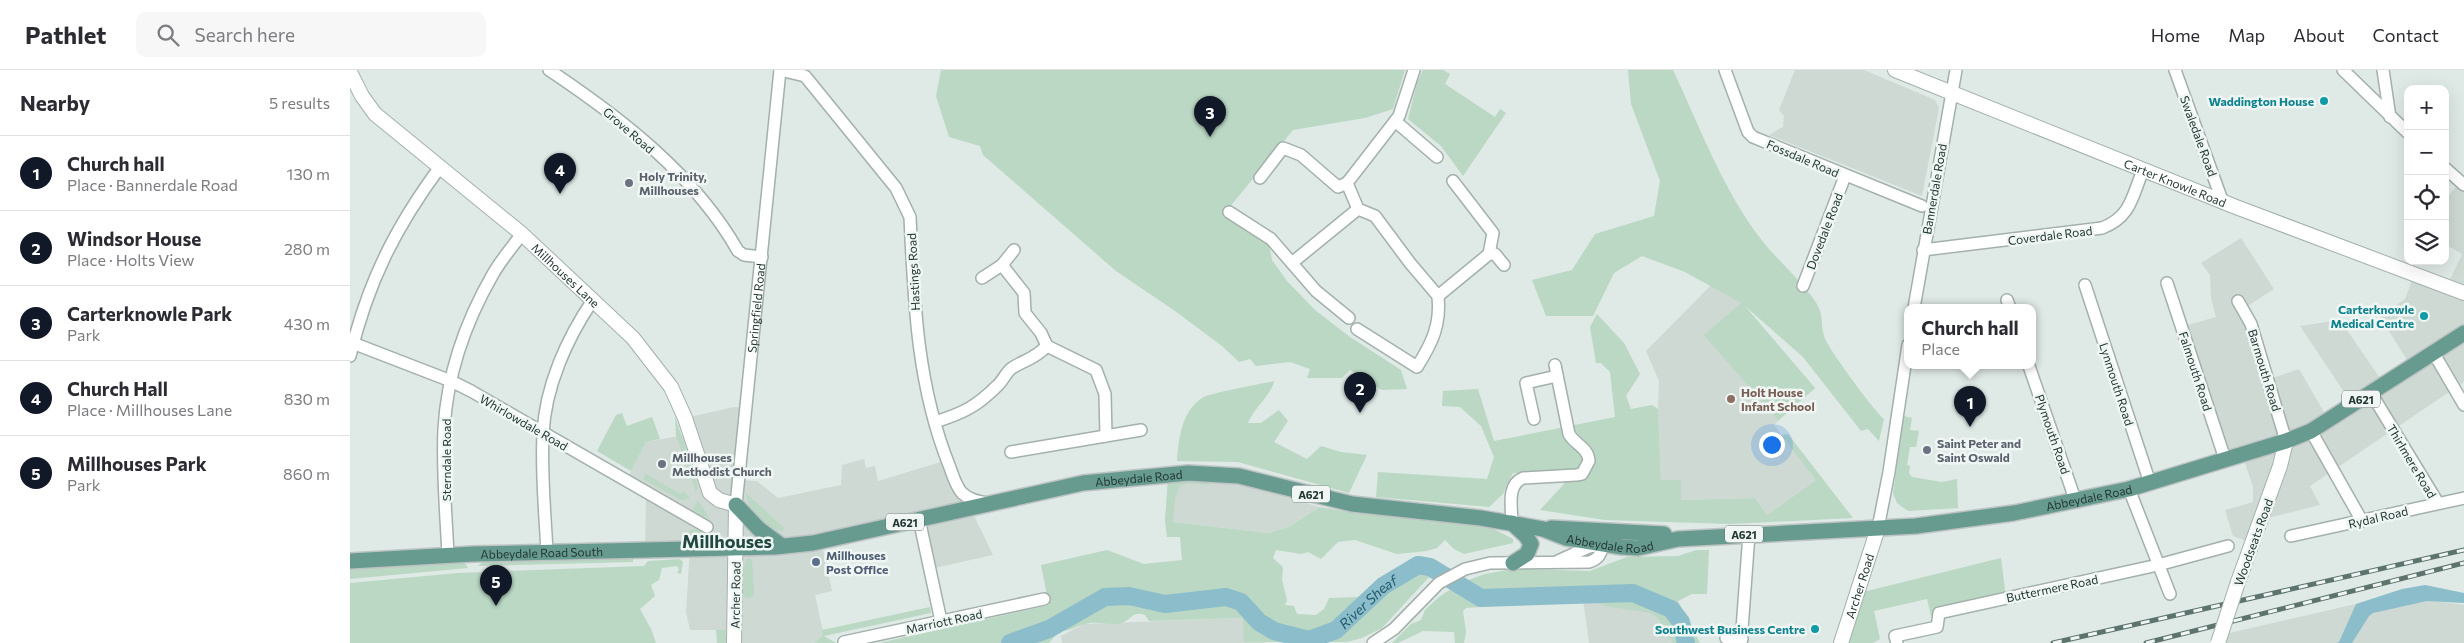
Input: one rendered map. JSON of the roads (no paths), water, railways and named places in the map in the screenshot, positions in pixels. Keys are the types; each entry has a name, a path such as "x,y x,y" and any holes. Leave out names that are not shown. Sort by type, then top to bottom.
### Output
{"main road":[{"name":"Abbeydale Road","path":"1543,529 1596,530 1671,537 1878,528 1991,517 2076,502 2129,489 2286,441 2311,431 2464,333"},
{"name":"Abbeydale Road","path":"736,547 813,543 1096,481 1169,474 1220,474 1259,480 1352,504 1512,523 1543,529 1566,538 1604,544 1638,548 1671,537"},
{"path":"736,505 759,529 782,546"},
{"path":"1512,523 1526,536 1531,544 1527,554 1513,562"},
{"name":"Abbeydale Road","path":"1578,529 1590,523 1649,527 1671,537"},
{"path":"1596,530 1604,544 1624,532"},
{"name":"Abbeydale Road South","path":"351,558 736,547"}],"street":[{"name":"Grove Road","path":"549,70 598,103 664,160 708,206 738,251 744,256 762,257"},
{"name":"Springfield Road","path":"736,547 736,505 780,70"},
{"name":"Hastings Road","path":"780,70 805,76 882,168 906,206 910,217 914,308 920,354 935,422 956,484 962,493 976,502 989,503"},
{"path":"1260,178 1283,148 1301,155 1338,187 1347,183 1399,116 1414,70"},
{"name":"Fossdale Road","path":"1725,70 1750,135 1845,176 1922,206"},
{"name":"Carter Knowle Road","path":"1895,70 2223,202 2462,294"},
{"name":"Bannerdale Road","path":"1915,304 1956,70"},
{"name":"Swaledale Road","path":"2175,70 2223,202"},
{"path":"2343,70 2405,130"},
{"path":"2383,70 2390,117"},
{"name":"Millhouses Lane","path":"350,72 362,96 375,114 522,234 634,338 671,387 685,418 710,493 719,500 736,505"},
{"path":"1395,121 1437,156"},
{"path":"350,356 352,343 378,267 396,231 440,167"},
{"name":"Coverdale Road","path":"1923,250 2102,228 2115,223 2124,216 2143,170"},
{"path":"2449,172 2464,185"},
{"name":"Dovedale Road","path":"1803,286 1845,176"},
{"path":"1453,181 1493,233 1489,254"},
{"path":"1347,183 1358,209 1375,216 1410,264 1438,296 1439,306 1435,338 1417,367 1357,329"},
{"path":"1293,262 1358,209"},
{"path":"1229,212 1271,239 1316,290 1349,318"},
{"name":"Sterndale Road","path":"448,555 443,454 444,428 451,381 462,340 475,308 493,272 522,234"},
{"path":"982,278 1002,265 1014,250"},
{"path":"1438,296 1489,254 1495,254 1504,264"},
{"path":"1002,265 1024,293 1025,313 1041,333 1047,346 1096,370 1105,394 1106,436"},
{"name":"Falmouth Road","path":"2167,283 2225,459"},
{"name":"Lynmouth Road","path":"2085,285 2150,482"},
{"path":"547,552 542,433 557,370 571,336 593,300"},
{"name":"Barmouth Road","path":"2238,301 2251,324 2286,441"},
{"name":"Whirlowdale Road","path":"352,343 451,381 542,433 687,522 707,527"},
{"path":"935,422 960,414 979,404 1000,383 1010,369 1036,357 1047,346"},
{"path":"2433,352 2464,404"},
{"path":"1878,528 1889,472 1904,369"},
{"name":"Plymouth Road","path":"2030,369 2076,502"},
{"path":"1512,523 1512,489 1517,481 1523,478 1576,476 1582,474 1589,461 1586,450 1573,441 1569,434 1556,370 1526,383 1534,420"},
{"name":"Thirlmere Road","path":"2371,392 2438,503"},
{"path":"1011,452 1141,430"},
{"path":"2311,431 2362,521"},
{"name":"Woodseats Road","path":"2218,643 2280,466 2286,441"},
{"path":"2129,489 2170,594"},
{"name":"Rydal Road","path":"2291,536 2464,498"},
{"path":"919,519 941,621"},
{"name":"Archer Road","path":"1841,643 1878,528"},
{"path":"1726,638 1741,641 1748,534"},
{"path":"1373,643 1394,629 1433,588 1448,578 1481,565 1558,561 1589,547 1604,544"},
{"name":"Buttermere Road","path":"1897,643 1895,636 1937,627 1939,613 2158,565 2228,546"},
{"name":"Archer Road","path":"734,643 736,547"},
{"name":"Marriott Road","path":"844,642 1044,599"}],"water":[{"path":"2425,585 2464,593 2464,603 2427,601 2373,613 2369,616 2352,643 2336,643 2339,642 2356,604 2402,589"}],"waterway":[{"name":"River Sheaf","path":"1010,643 1049,629 1105,597 1129,596 1165,604 1226,597 1241,602 1259,622 1274,631 1309,640 1336,630 1383,586 1418,565 1430,567 1481,598 1633,593 1671,609 1681,622 1686,643"}],"railway":[{"path":"2053,643 2464,550"},
{"path":"2146,643 2464,563"}],"place":[{"name":"Waddington House","path":"2324,101"},
{"name":"Carterknowle Park","path":"1210,137"},
{"name":"Holy Trinity, Millhouses","path":"629,183"},
{"name":"Church Hall","path":"560,194"},
{"name":"Carterknowle Medical Centre","path":"2424,316"},
{"name":"Holt House Infant School","path":"1731,399"},
{"name":"Windsor House","path":"1360,413"},
{"name":"Church hall","path":"1970,427"},
{"name":"Saint Peter and Saint Oswald","path":"1927,450"},
{"name":"Millhouses Methodist Church","path":"662,464"},
{"name":"Millhouses Post Office","path":"816,562"},
{"name":"Millhouses Park","path":"496,606"},
{"name":"Southwest Business Centre","path":"1815,629"}],"district":[{"name":"Millhouses","path":"727,541"}]}
